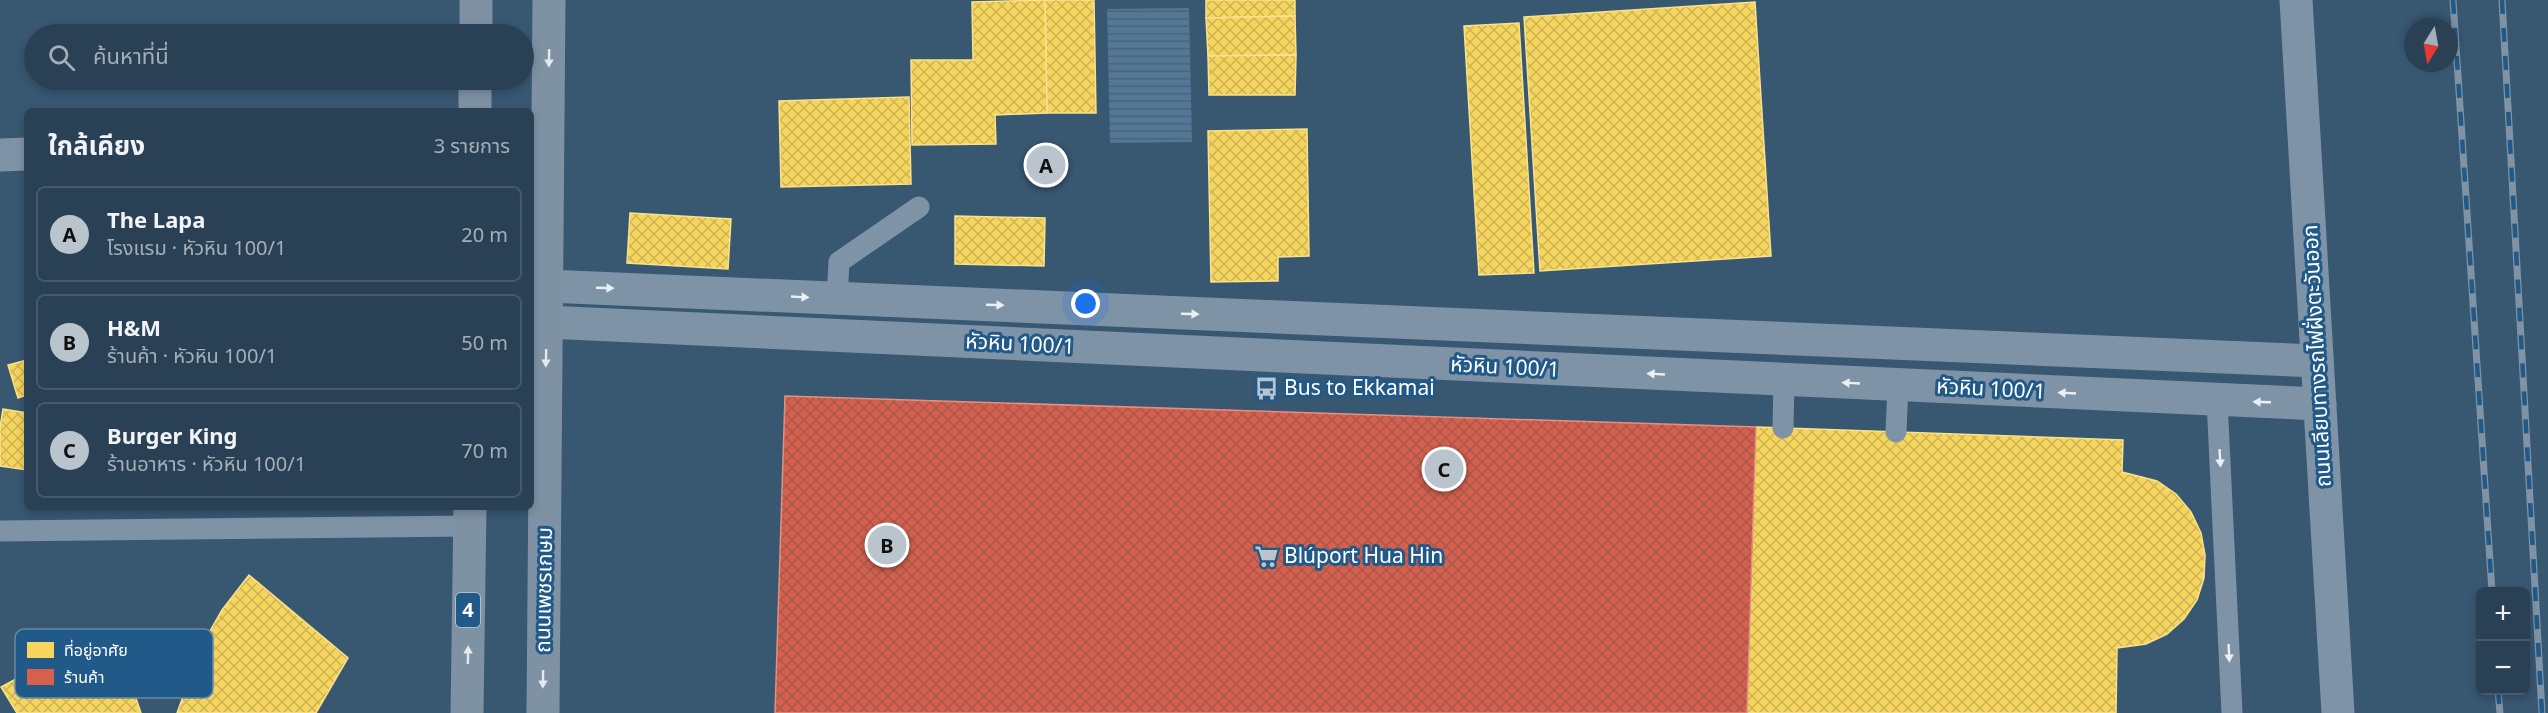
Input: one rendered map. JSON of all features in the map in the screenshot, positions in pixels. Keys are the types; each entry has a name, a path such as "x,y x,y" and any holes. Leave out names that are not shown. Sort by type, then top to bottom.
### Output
{"main road":[{"path":"476,0 476,24"},
{"name":"ถนนเพชรเกษม","path":"543,713 549,0"},
{"path":"475,90 475,108"},
{"name":"4","path":"467,713 470,516"}],"street":[{"name":"ถนนเลียบทางรถไฟฝั่งตะวันออก","path":"2296,0 2338,713"},
{"path":"0,155 24,154"},
{"name":"หัวหิน 100/1","path":"547,286 2317,361"},
{"name":"หัวหิน 100/1","path":"546,322 2320,404"},
{"path":"1784,380 1785,339"},
{"path":"1898,385 1899,344"}],"lane":[{"path":"837,299 839,262 919,207"},
{"path":"1783,428 1784,380"},
{"path":"1896,432 1898,385"},
{"path":"2217,400 2232,713"},
{"path":"0,531 470,516"}],"water":[{"path":"1189,8 1192,142 1110,143 1107,9"}],"building: ที่อยู่อาศัย":[{"path":"1045,0 1094,0 1096,113 1047,113"},
{"path":"1045,0 1047,113 995,115 996,144 912,145 911,60 973,60 972,2"},
{"path":"1206,0 1295,0 1295,16 1206,18"},
{"path":"1755,2 1771,256 1540,271 1524,17"},
{"path":"1295,16 1296,55 1208,56 1206,18"},
{"path":"1519,23 1534,273 1479,275 1464,26"},
{"path":"1296,55 1295,95 1209,95 1208,56"},
{"path":"909,97 911,184 781,187 779,101"},
{"path":"1307,129 1309,256 1278,257 1278,281 1211,282 1208,131"},
{"path":"630,213 731,219 728,269 627,263"},
{"path":"955,216 1045,218 1044,266 955,264"},
{"path":"24,361 24,396 18,398 8,365"},
{"path":"3,409 24,412 24,470 0,466 0,427"},
{"path":"1756,427 2123,440 2122,472 2157,481 2176,494 2191,512 2201,533 2205,555 2204,578 2197,600 2184,619 2167,634 2146,644 2117,648 2116,713 1747,713"},
{"path":"249,575 348,658 316,713 177,713 183,698 213,698 213,629 211,629 222,610"},
{"path":"15,679 15,698 136,698 141,713 17,713 1,687"}],"building: ร้านค้า":[{"name":"Blúport Hua Hin","path":"785,396 1756,427 1747,713 775,713"}],"railway":[{"path":"2453,0 2492,587"},
{"path":"2502,0 2542,713"},
{"path":"2498,695 2500,713"}],"place":[{"name":"The Lapa","path":"1046,165"},
{"name":"Bus to Ekkamai","path":"1266,388"},
{"name":"Burger King","path":"1444,469"},
{"name":"H&M","path":"887,545"},
{"name":"Blúport Hua Hin","path":"1266,556"}]}
